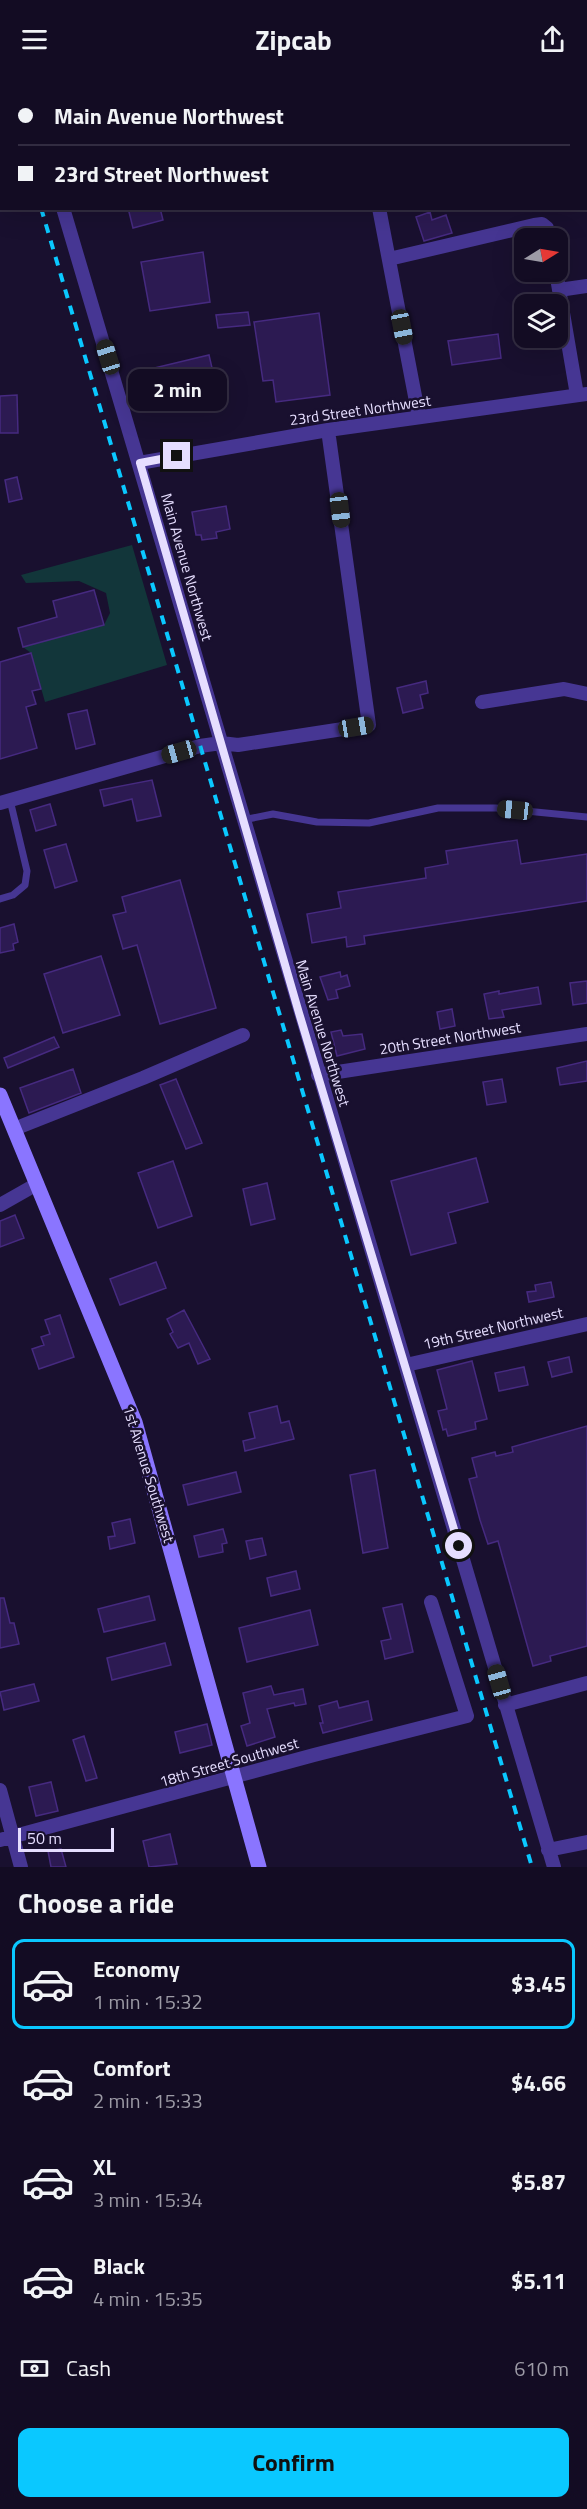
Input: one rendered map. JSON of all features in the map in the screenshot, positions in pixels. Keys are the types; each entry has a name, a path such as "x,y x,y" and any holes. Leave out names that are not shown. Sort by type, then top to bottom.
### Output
{"main road":[{"name":"1st Avenue Southwest","path":"0,1095 135,1422 259,1867"}],"street":[{"name":"Main Avenue Northwest","path":"64,210 554,1867"},
{"path":"379,210 420,417"},
{"path":"521,228 542,224 547,228"},
{"path":"389,259 514,230"},
{"path":"557,282 582,395"},
{"path":"559,290 587,286"},
{"name":"23rd Street Northwest","path":"140,463 328,430 582,395"},
{"path":"5,801 200,746 221,743 238,745 369,725 328,430"},
{"path":"482,702 564,689 587,694"},
{"name":"20th Street Northwest","path":"318,1075 587,1034"},
{"path":"14,1129 143,1078 243,1035"},
{"path":"0,1205 37,1184"},
{"name":"19th Street Northwest","path":"406,1365 587,1324"},
{"name":"18th Street Southwest","path":"6,1839 467,1716 431,1602"},
{"path":"505,1705 587,1683"},
{"path":"0,1790 6,1839 21,1867"},
{"path":"548,1851 587,1842"}],"lane":[{"path":"0,899 13,895 25,885 27,871 5,801"},
{"path":"243,820 273,814 316,822 369,823 438,808 496,808 587,817"}],"green space":[{"path":"132,545 167,665 45,702 31,653 23,647 104,625 110,613 106,593 79,581 26,583 21,575"}],"building":[{"path":"128,210 160,210 163,220 133,228"},
{"path":"430,212 432,220 446,215 452,233 424,241 416,217"},
{"path":"203,252 210,302 150,311 141,262"},
{"path":"248,312 250,325 218,328 216,315"},
{"path":"319,313 330,395 276,402 273,380 263,381 254,322"},
{"path":"498,334 501,358 452,365 448,341"},
{"path":"209,355 218,394 159,408 150,369"},
{"path":"17,395 18,433 0,433 0,396"},
{"path":"17,477 22,499 9,502 5,480"},
{"path":"226,506 230,529 216,532 217,538 202,540 201,535 196,535 192,512"},
{"path":"94,590 104,625 23,647 18,628 57,617 53,601"},
{"path":"31,653 41,689 32,691 36,704 26,707 37,748 0,759 0,662"},
{"path":"426,681 428,693 420,695 423,708 403,713 397,688"},
{"path":"87,710 95,744 76,749 68,714"},
{"path":"152,780 161,816 137,821 132,799 104,806 100,790"},
{"path":"50,804 56,825 36,831 30,810"},
{"path":"517,840 521,864 587,854 587,901 364,936 365,944 347,947 346,937 312,943 307,914 341,908 338,892 426,878 425,868 448,864 446,851"},
{"path":"66,844 77,881 55,888 44,850"},
{"path":"180,880 216,1008 160,1024 137,945 123,949 113,915 126,912 122,897"},
{"path":"14,924 18,942 13,944 14,950 0,953 0,928"},
{"path":"101,956 120,1015 63,1033 44,974"},
{"path":"340,972 341,977 347,975 350,986 336,990 338,998 328,1000 320,977"},
{"path":"587,981 587,1003 573,1005 570,983"},
{"path":"538,987 541,1004 502,1010 504,1017 489,1019 484,994 499,991 499,994"},
{"path":"452,1009 455,1026 440,1029 437,1012"},
{"path":"341,1030 343,1036 362,1034 365,1049 337,1056 331,1032"},
{"path":"54,1037 59,1047 8,1068 4,1058"},
{"path":"587,1061 587,1081 560,1085 557,1068"},
{"path":"73,1069 81,1093 29,1113 20,1088"},
{"path":"176,1079 202,1143 186,1149 160,1085"},
{"path":"502,1079 506,1102 487,1105 483,1082"},
{"path":"476,1158 488,1202 448,1213 456,1243 411,1255 391,1181"},
{"path":"173,1161 192,1216 158,1228 138,1173"},
{"path":"267,1183 275,1219 251,1225 243,1189"},
{"path":"15,1215 24,1238 0,1247 0,1221"},
{"path":"156,1262 166,1288 120,1305 110,1279"},
{"path":"551,1282 554,1297 529,1302 527,1292 536,1291 535,1285"},
{"path":"184,1310 210,1359 198,1364 189,1343 178,1348 170,1334 173,1332 167,1319"},
{"path":"60,1315 74,1357 39,1369 32,1349 44,1345 41,1337 50,1334 45,1320"},
{"path":"569,1357 572,1372 552,1377 548,1362"},
{"path":"472,1361 487,1419 475,1422 476,1429 448,1436 446,1429 443,1430 438,1411 447,1409 437,1370"},
{"path":"524,1367 528,1385 499,1391 495,1373"},
{"path":"277,1406 281,1423 289,1421 294,1439 245,1451 243,1441 255,1438 249,1413"},
{"path":"587,1426 587,1646 550,1656 551,1661 533,1666 498,1541 488,1544 480,1520 469,1479 477,1477 472,1458 495,1452 496,1456 513,1452 512,1447"},
{"path":"375,1470 388,1548 363,1553 350,1475"},
{"path":"236,1472 241,1492 188,1505 183,1485"},
{"path":"130,1519 135,1543 110,1549 108,1537 115,1536 112,1523"},
{"path":"223,1529 227,1543 222,1544 223,1552 199,1557 194,1536"},
{"path":"262,1538 266,1555 250,1559 246,1541"},
{"path":"296,1571 300,1589 271,1596 267,1578"},
{"path":"149,1596 155,1620 104,1632 98,1609"},
{"path":"0,1598 4,1598 10,1623 14,1623 19,1644 0,1648"},
{"path":"402,1604 413,1652 385,1659 381,1641 391,1639 383,1608"},
{"path":"310,1610 318,1645 247,1662 239,1628"},
{"path":"165,1643 171,1665 112,1680 107,1658"},
{"path":"34,1684 39,1701 4,1710 0,1692"},
{"path":"271,1686 274,1695 303,1689 306,1704 295,1706 294,1703 267,1709 275,1737 247,1746 241,1726 250,1723 243,1693"},
{"path":"337,1701 339,1708 368,1701 372,1720 323,1733 319,1706"},
{"path":"207,1724 212,1745 180,1753 175,1732"},
{"path":"84,1736 97,1778 86,1781 73,1740"},
{"path":"51,1782 58,1811 36,1816 29,1787"},
{"path":"170,1834 177,1864 149,1867 143,1841"},
{"path":"61,1849 66,1867 51,1867 48,1851"}],"railway":[{"path":"42,210 532,1867"}],"route":[{"path":"177,456 140,463 299,1013 459,1546"}]}
